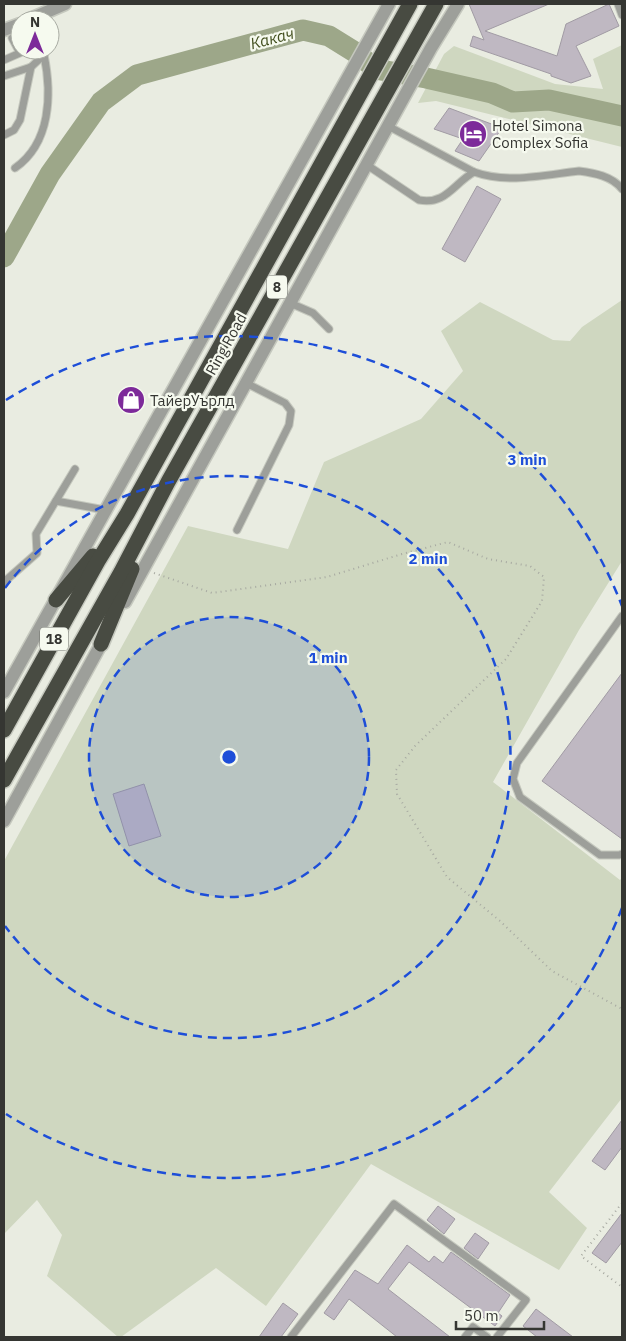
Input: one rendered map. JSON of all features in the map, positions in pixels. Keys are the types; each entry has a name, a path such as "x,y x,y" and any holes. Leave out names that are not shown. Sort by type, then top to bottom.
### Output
{"highway":[{"name":"Ring Road","path":"4,730 98,561 127,514 410,4"},
{"name":"Ring Road","path":"4,780 121,572 168,482 436,4"},
{"name":"8","path":"101,644 168,482"},
{"path":"56,600 127,514"}],"street":[{"path":"4,692 389,4"},
{"path":"101,644 431,48 458,4"},
{"name":"8","path":"4,821 101,644"}],"lane":[{"path":"618,4 622,15"},
{"path":"4,76 31,67 38,60"},
{"path":"15,168 29,156 43,128 49,96 46,60"},
{"path":"4,135 14,130 20,120 31,67"},
{"path":"388,126 474,172 486,176 504,179 590,172 611,180 622,189"},
{"path":"367,165 419,200 427,201 440,199 460,181 474,172"},
{"path":"290,303 313,313 329,328"},
{"path":"237,530 289,425 291,411 285,403 246,382"},
{"path":"4,582 37,553 36,534 75,469"},
{"path":"56,501 105,510"},
{"path":"622,616 517,763 513,778 520,797 600,855 622,854"},
{"path":"291,1337 394,1204 526,1300 497,1337"},
{"path":"466,1337 473,1327 487,1337"}],"path":[{"path":"142,570 212,593 327,577 448,542 488,559 530,566 544,577 542,601 506,659 410,752 396,770 397,794 447,877 500,921 552,971 622,1008"},
{"path":"622,1203 581,1256 622,1287"}],"green space":[{"path":"622,45 622,147 436,101 418,103 444,54 454,46 555,84 603,89 593,59"},
{"path":"622,300 622,561 579,630 493,782 620,880 622,878 622,1098 549,1192 587,1228 559,1270 371,1164 266,1306 216,1268 121,1337 118,1337 47,1276 62,1235 37,1200 4,1234 4,861 188,526 288,549 324,462 421,419 463,371 441,331 480,302 553,340 570,341 582,327"}],"building":[{"path":"469,4 549,4 485,31 557,56 566,24 609,4 619,26 576,46 591,76 571,83 551,76 551,74 470,46 473,36 484,40"},
{"name":"Hotel Simona Complex Sofia","path":"449,108 502,128 479,161 455,151 463,139 434,129"},
{"path":"477,186 501,199 465,262 442,249"},
{"path":"622,673 622,839 542,781"},
{"path":"144,784 161,836 129,846 113,794"},
{"path":"622,1120 622,1147 605,1170 592,1161"},
{"path":"438,1206 455,1219 444,1234 427,1220"},
{"path":"622,1213 622,1242 606,1263 592,1253"},
{"path":"475,1233 489,1243 478,1259 464,1248"},
{"path":"407,1245 429,1262 434,1256 443,1263 451,1252 510,1295 498,1313 502,1316 495,1326 409,1262 388,1289 450,1337 397,1337 349,1299 334,1320 324,1313 355,1270 378,1284"},
{"path":"283,1303 298,1314 281,1337 259,1337"},
{"path":"536,1309 573,1337 537,1337 523,1326"}],"waterway":[{"name":"Какач","path":"4,257 50,174 101,102 137,75 303,30 329,36 358,54 375,69 492,93 513,102 549,100 622,116"}],"place":[{"name":"Hotel Simona Complex Sofia","path":"473,134"},
{"name":"ТайерУърлд","path":"131,400"}]}
